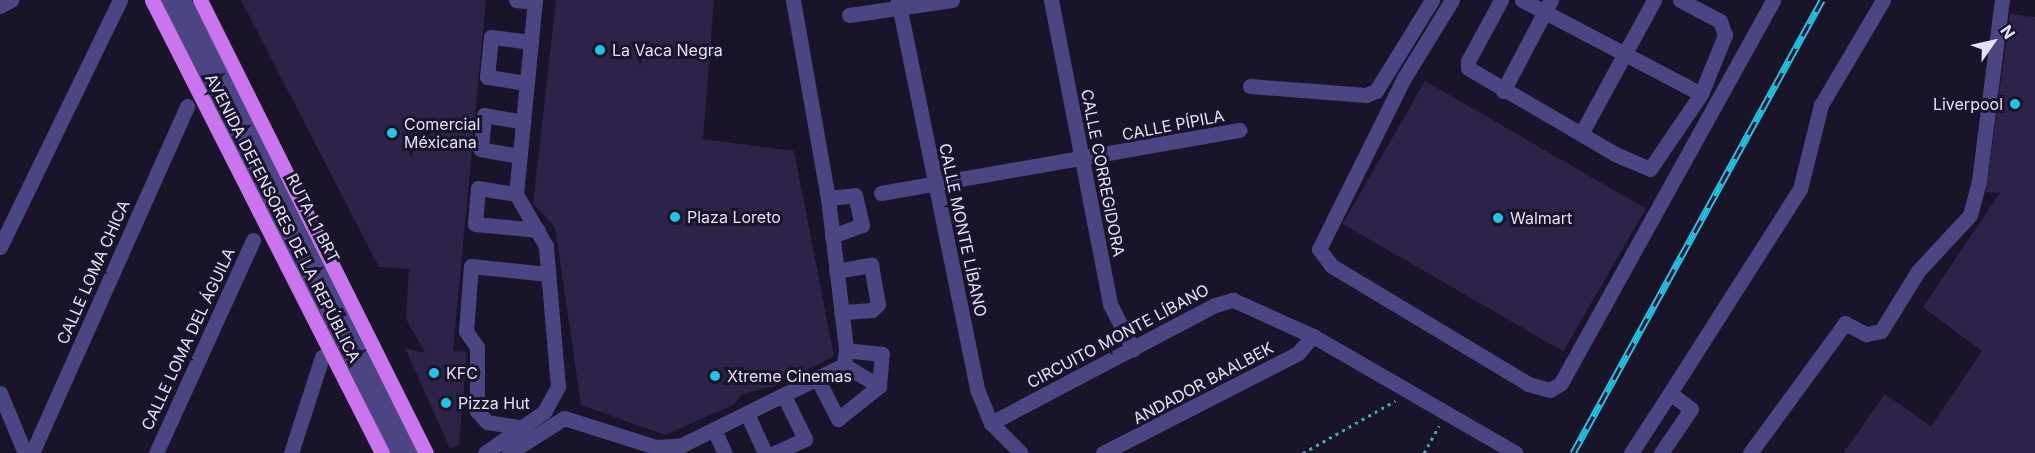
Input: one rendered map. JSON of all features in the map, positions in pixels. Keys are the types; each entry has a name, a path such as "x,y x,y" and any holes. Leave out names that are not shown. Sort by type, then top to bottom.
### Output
{"main road":[{"name":"AVENIDA DEFENSORES DE LA REPÚBLICA","path":"152,0 382,453"},
{"name":"AVENIDA DEFENSORES DE LA REPÚBLICA","path":"200,0 426,453"}],"street":[{"path":"0,6 11,0"},
{"path":"0,247 120,0"},
{"name":"RUTA L1 BRT","path":"168,0 398,453"},
{"name":"RUTA L1 BRT","path":"183,0 411,453"},
{"path":"485,453 525,428 549,405 558,387 546,246 516,194 535,1 516,0"},
{"path":"793,0 828,198 845,358 879,386"},
{"path":"849,15 899,4 952,0"},
{"name":"CALLE CORREGIDORA","path":"1052,0 1110,304 1133,349"},
{"path":"1250,86 1366,95 1376,91 1432,0"},
{"path":"1452,0 1404,78 1319,249 1332,266 1537,389 1550,390 1561,383 1773,0"},
{"path":"1501,0 1467,65 1503,91 1650,169 1701,94 1725,27 1680,0"},
{"path":"1522,0 1548,6 1701,94"},
{"path":"1581,134 1654,0"},
{"path":"1631,453 1800,189 1821,105 1883,0"},
{"path":"1750,453 1845,323 1866,334 1881,331 1918,271 1970,215 1979,180 2002,0"},
{"name":"CALLE MONTE LÍBANO","path":"899,4 977,389 991,423 1021,453"},
{"path":"1503,91 1548,6"},
{"path":"526,83 487,77 490,37 530,42"},
{"name":"CALLE LOMA CHICA","path":"32,453 187,106"},
{"path":"519,156 481,149 484,116 523,122"},
{"name":"CALLE PÍPILA","path":"880,193 1083,160 1240,130"},
{"path":"516,194 478,188 475,224 538,230"},
{"path":"828,198 855,195 862,225 832,236"},
{"name":"CALLE LOMA DEL ÁGUILA","path":"156,453 253,240"},
{"path":"836,272 871,265 878,304 872,310 841,312"},
{"path":"525,428 487,422 477,411 477,347 466,331 471,266 548,274"},
{"name":"CIRCUITO MONTE LÍBANO","path":"991,423 1225,300 1313,336 1516,453"},
{"name":"ANDADOR BAALBEK","path":"1103,453 1298,353 1313,336"},
{"path":"509,453 564,418 664,448 715,432 785,398 818,380 845,358 882,354 879,386 838,420 818,380"},
{"path":"295,451 322,357"},
{"path":"0,393 25,453"},
{"path":"1661,453 1691,409 1670,393"},
{"path":"774,453 805,439 785,398"},
{"path":"748,416 765,453"},
{"path":"715,432 725,453"}],"path":[{"path":"1303,453 1411,392"},
{"path":"1424,453 1446,413"}],"building":[{"name":"Comercial Méxicana","path":"241,0 486,0 453,351 467,352 459,445 450,448 405,348 425,353 406,319 409,269 379,267"},
{"name":"Plaza Loreto","path":"556,0 714,0 703,139 794,151 834,356 775,386 742,394 733,405 665,435 581,405 555,227 533,204"},
{"path":"2010,14 2035,17 2035,453 1843,453 1885,394 1931,426 1982,351 1923,307 2000,193 1986,192"},
{"name":"Walmart","path":"1425,81 1646,208 1563,351 1342,224"}],"railway":[{"path":"1573,453 1822,0"}],"place":[{"name":"La Vaca Negra","path":"600,50"},
{"name":"Liverpool","path":"2015,104"},
{"name":"Comercial Méxicana","path":"392,133"},
{"name":"Plaza Loreto","path":"675,217"},
{"name":"Walmart","path":"1498,218"},
{"name":"KFC","path":"434,373"},
{"name":"Xtreme Cinemas","path":"715,376"},
{"name":"Pizza Hut","path":"446,403"}]}
